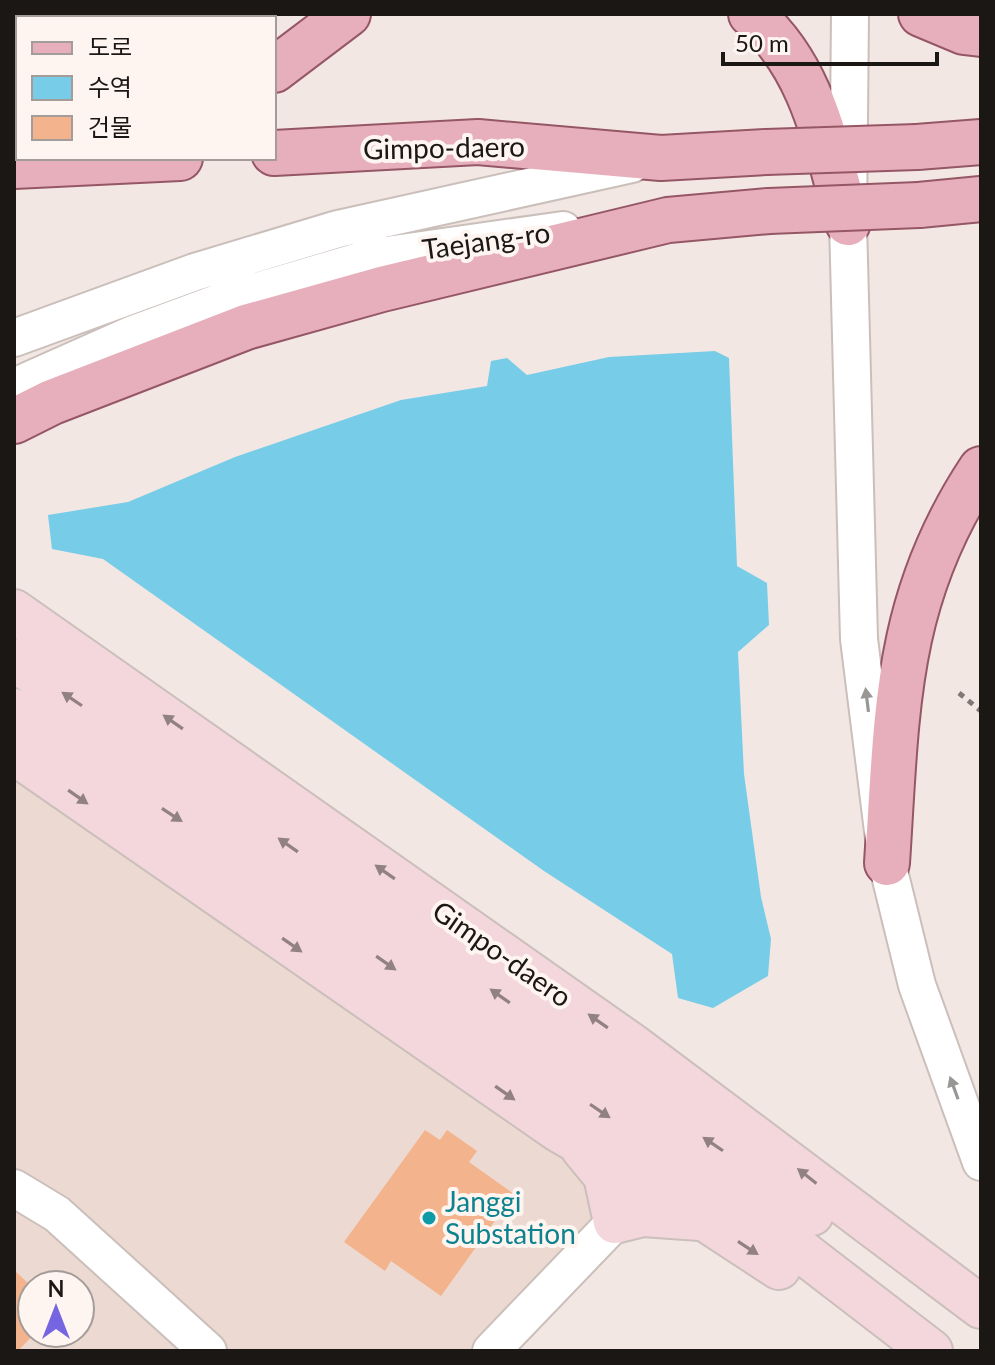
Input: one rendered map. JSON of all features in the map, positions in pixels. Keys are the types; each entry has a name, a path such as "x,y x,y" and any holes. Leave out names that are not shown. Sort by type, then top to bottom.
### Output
{"main road":[{"path":"276,68 348,14"},
{"path":"751,14 787,53 810,90 848,223"},
{"path":"921,14 964,32 981,34"},
{"name":"Gimpo-daero","path":"276,153 478,142 661,158"},
{"name":"Taejang-ro","path":"661,158 981,142"},
{"path":"14,163 114,160"},
{"name":"Taejang-ro","path":"668,220 981,199"},
{"path":"14,421 119,374 246,327 382,289 668,220"},
{"path":"887,863 899,681 919,590 952,513 981,469"},
{"name":"Gimpo-daero","path":"14,611 632,1045 981,1307"},
{"name":"Gimpo-daero","path":"14,660 271,834 784,1193 981,1337"},
{"path":"14,710 211,840 780,1235 931,1351"},
{"path":"14,753 576,1140 906,1351"},
{"path":"576,1140 605,1176 615,1222 643,1215 705,1220"}],"street":[{"path":"850,14 848,223 859,639 887,863 917,985 981,1162"},
{"name":"Taejang-ro","path":"14,338 195,272 338,229 661,158"},
{"name":"Taejang-ro","path":"14,387 131,335 223,301 373,257 513,235 668,220"},
{"path":"14,1188 57,1214 208,1351"},
{"path":"491,1351 615,1222"}],"path":[{"path":"959,693 981,711"}],"shaded area":[{"path":"14,776 581,1166 594,1205 589,1224 577,1241 473,1351 14,1351"}],"water":[{"path":"715,351 729,358 737,566 767,583 769,625 738,652 744,774 761,897 771,939 768,976 713,1008 678,998 672,954 544,871 103,559 52,549 48,515 128,502 235,457 401,400 487,386 491,361 507,358 527,375 609,357"}],"building":[{"name":"Janggi Substation","path":"425,1130 440,1140 447,1130 477,1151 469,1162 514,1194 441,1296 391,1261 385,1271 344,1242"},
{"path":"14,1270 16,1349 20,1349 14,1351"}],"place":[{"name":"Janggi Substation","path":"429,1218"}]}
